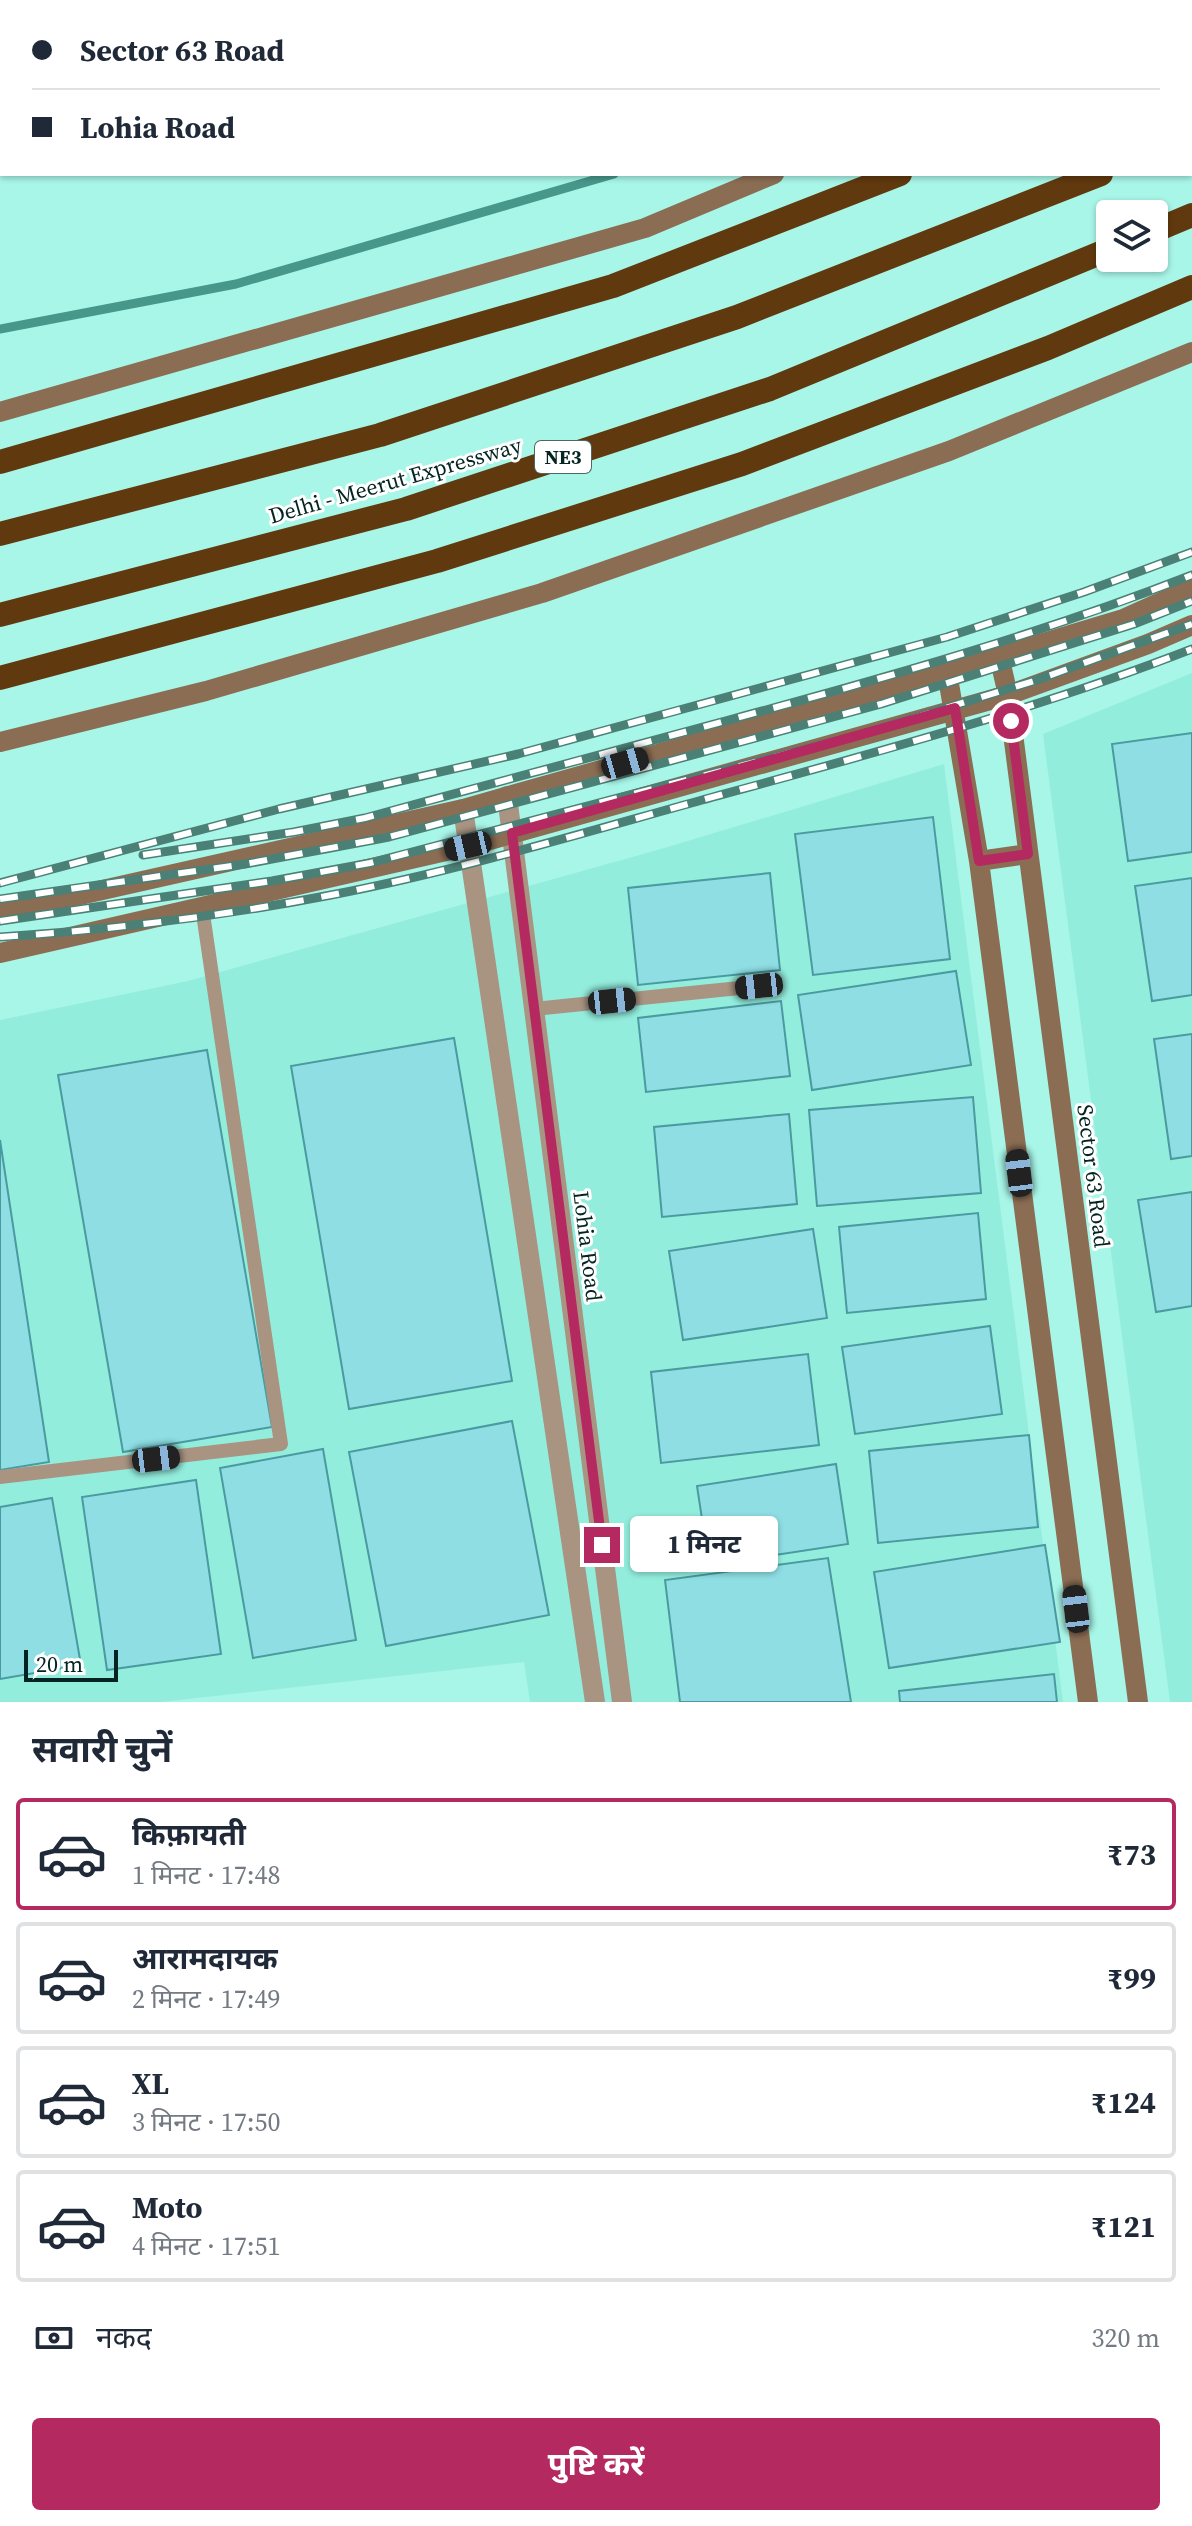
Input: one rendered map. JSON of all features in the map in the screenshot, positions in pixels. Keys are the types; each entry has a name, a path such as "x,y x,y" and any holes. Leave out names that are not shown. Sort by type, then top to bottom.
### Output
{"highway":[{"path":"0,462 613,286 895,176"},
{"path":"0,534 395,430 737,317 1096,176"},
{"path":"1168,225 1192,215"},
{"name":"Delhi - Meerut Expressway","path":"0,615 406,509 770,389 1096,255"},
{"path":"0,678 437,561 726,469 1048,348 1192,287"}],"street":[{"path":"0,412 645,228 769,176"},
{"path":"0,742 206,691 542,593 949,451 1192,352"},
{"path":"0,913 463,809 1123,619 1192,588"},
{"path":"0,953 468,846 1008,695 1192,625"},
{"name":"Sector 63 Road","path":"999,656 1008,695 1138,1702"},
{"path":"947,672 979,861 1088,1702"},
{"name":"Lohia Road","path":"507,796 622,1702"},
{"path":"463,809 595,1702"},
{"path":"979,861 1028,854"}],"lane":[{"path":"0,1477 281,1444 202,907"},
{"path":"534,1009 759,986"}],"shaded area":[{"path":"1192,673 1192,1702 1170,1702 1043,734"},
{"path":"944,764 1063,1702 530,1702 524,1662 161,1702 0,1702 0,1020 188,981 661,849"}],"building":[{"path":"1192,733 1192,852 1128,861 1112,744"},
{"path":"933,817 950,959 813,975 795,834"},
{"path":"770,873 780,970 638,985 628,888"},
{"path":"1192,878 1192,995 1152,1001 1135,886"},
{"path":"956,971 971,1065 812,1090 798,995"},
{"path":"781,1001 790,1076 646,1092 638,1018"},
{"path":"1192,1034 1192,1156 1171,1159 1154,1039"},
{"path":"454,1038 512,1381 349,1409 291,1066"},
{"path":"207,1050 272,1427 123,1452 58,1075"},
{"path":"973,1097 981,1193 817,1206 809,1110"},
{"path":"789,1114 797,1204 662,1217 654,1127"},
{"path":"0,1140 49,1462 0,1470"},
{"path":"1192,1192 1192,1306 1156,1312 1138,1200"},
{"path":"978,1213 986,1299 847,1313 839,1227"},
{"path":"813,1229 827,1318 683,1340 669,1251"},
{"path":"990,1326 1002,1414 855,1434 842,1347"},
{"path":"808,1354 819,1445 661,1463 651,1372"},
{"path":"512,1421 549,1615 386,1646 349,1452"},
{"path":"1029,1435 1038,1527 878,1543 869,1451"},
{"path":"323,1449 356,1640 253,1658 220,1468"},
{"path":"836,1464 848,1544 709,1565 697,1486"},
{"path":"196,1480 221,1654 107,1670 82,1497"},
{"path":"52,1498 81,1665 0,1679 0,1507"},
{"path":"1045,1545 1060,1642 889,1668 874,1572"},
{"path":"828,1558 851,1702 680,1702 665,1580"},
{"path":"1054,1674 1057,1702 900,1702 899,1691"}],"waterway":[{"path":"0,329 236,284 607,176"}],"railway":[{"path":"0,883 279,809 518,754 947,637 1192,552"},
{"path":"143,855 365,818 904,671 1078,617 1192,575"},
{"path":"0,899 245,864 389,837 881,704 1134,624 1192,601"},
{"path":"0,921 272,881 370,863 858,735 1037,680 1192,624"},
{"path":"0,937 208,916 290,903 424,875 949,731 1192,649"}],"route":[{"path":"602,1545 512,833 955,708 979,861 1028,854 1011,721"}]}
